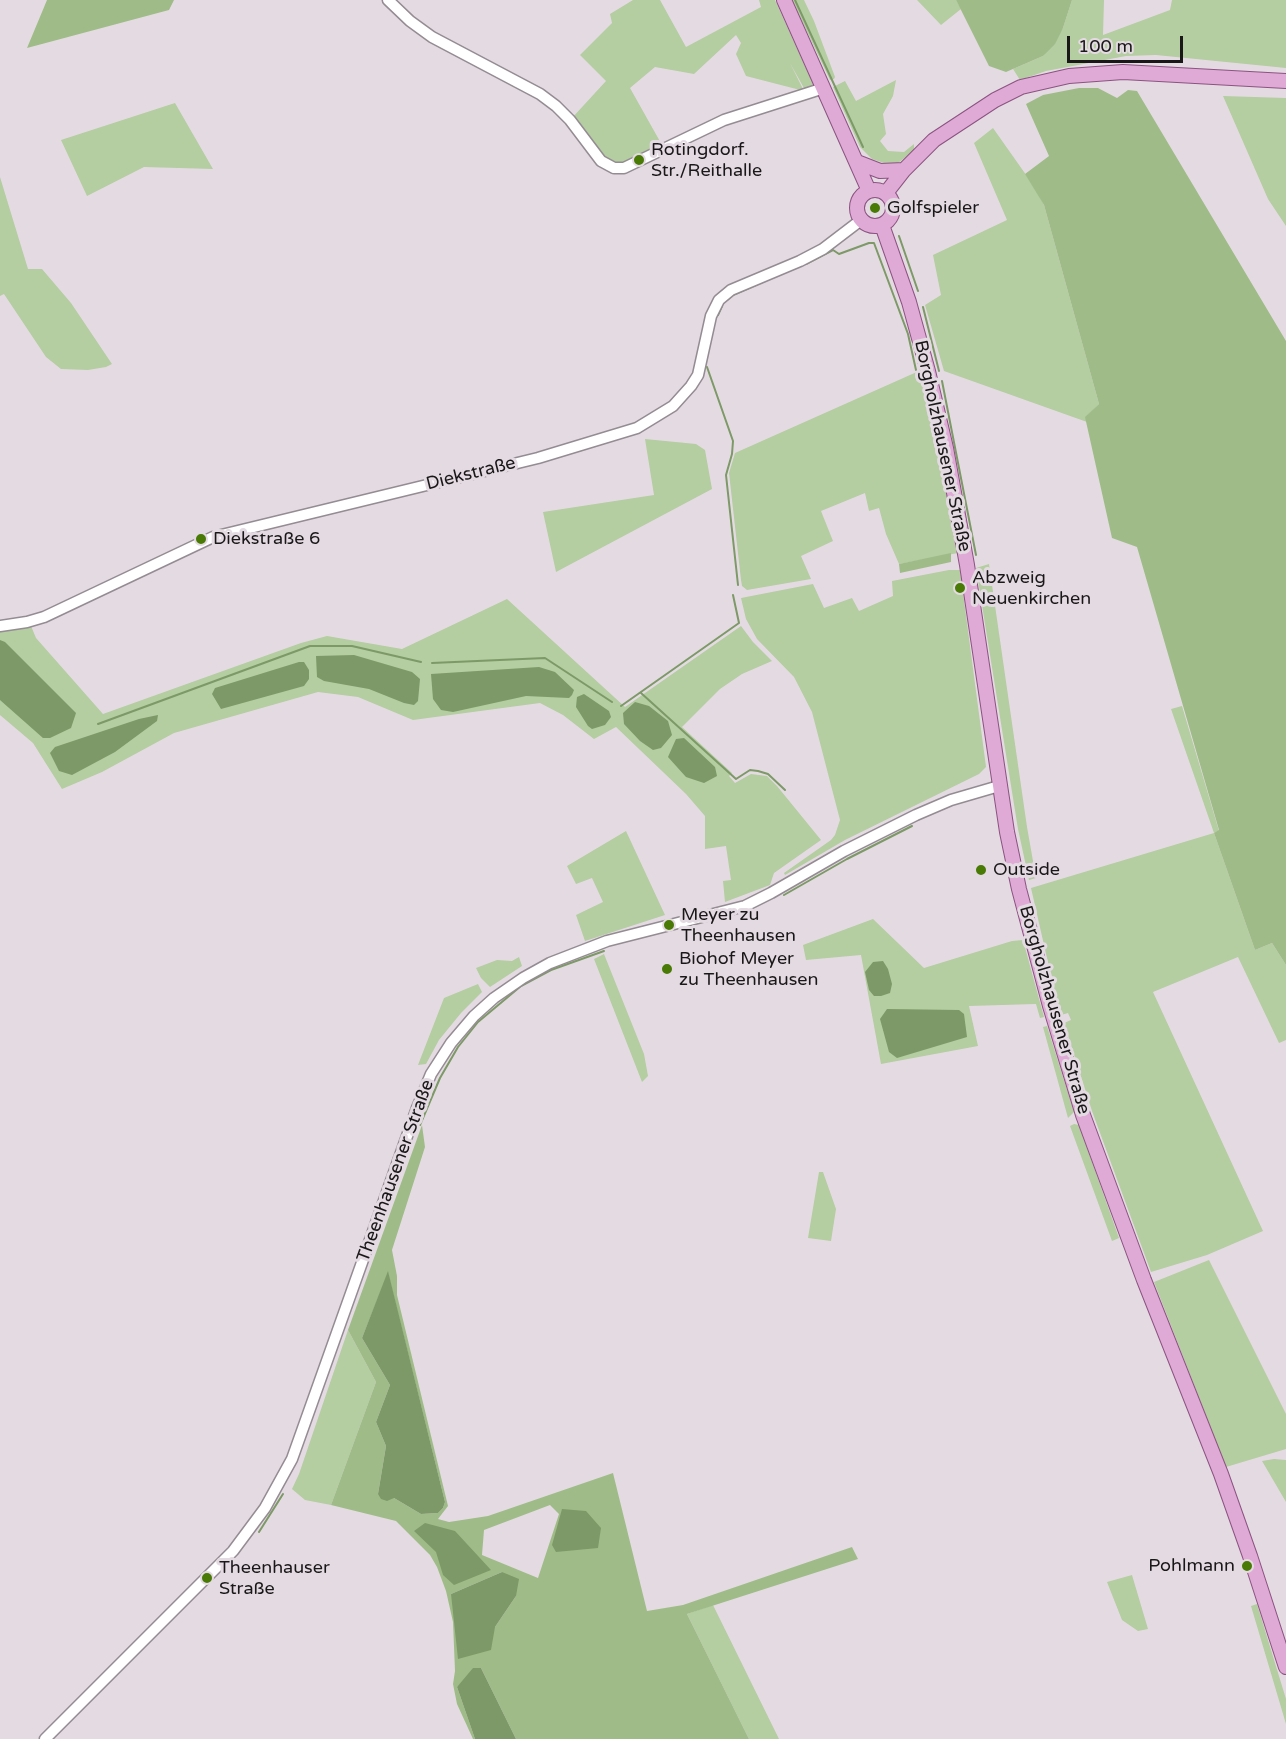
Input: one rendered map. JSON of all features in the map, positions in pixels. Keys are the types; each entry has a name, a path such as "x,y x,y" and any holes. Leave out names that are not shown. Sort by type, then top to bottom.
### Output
{"main road":[{"path":"784,0 869,191"},
{"path":"886,194 904,170 934,140 995,100 1021,87 1048,80 1123,72 1286,81"},
{"path":"857,162 880,171 904,170"},
{"path":"875,190 886,194 892,201 893,210 890,219 882,225 871,226 861,220 857,204 859,198 875,190"},
{"name":"Borgholzhausener Straße","path":"882,225 912,314 946,448 967,565 999,786 1022,899 1050,1006 1083,1115 1144,1280 1221,1474 1251,1556 1286,1667"}],"street":[{"path":"388,0 410,21 432,37 540,94 570,120 601,162 614,168 624,168 724,120 824,88"},
{"name":"Diekstraße","path":"0,626 44,617 213,537 538,458 637,428 673,406 686,394 698,375 711,316 719,300 731,290 823,249 861,220"},
{"name":"Theenhausener Straße","path":"45,1739 233,1551 274,1493 292,1459 417,1108 436,1067 451,1043 474,1016 494,998 550,963 608,941 745,906 771,894 844,851 916,815 951,800 999,786"}],"shaded area":[{"path":"47,0 174,0 169,10 27,48"},
{"path":"633,0 660,0 686,47 761,7 759,0 775,0 814,86 805,90 790,63 804,91 746,76 736,54 741,43 736,35 694,74 655,67 630,88 662,145 624,164 608,162 572,118 606,81 580,55 612,23 610,14"},
{"path":"792,0 804,0 814,21 834,79 830,80"},
{"path":"917,0 956,0 961,9 941,25"},
{"path":"956,0 1072,0 1055,44 1043,56 1006,72 989,66"},
{"path":"1072,0 1104,0 1103,35 1170,10 1172,0 1286,0 1286,68 1156,55 1126,56 1046,71 1020,80 1013,69 1043,56 1063,28"},
{"path":"896,80 893,96 883,114 886,134 880,141 888,151 904,152 914,144 914,150 897,164 884,167 884,163 872,159 860,147 833,87 845,81 856,101"},
{"path":"1079,88 1098,88 1117,98 1128,90 1137,91 1286,341 1286,965 1272,943 1255,950 1214,833 1219,830 1137,547 1112,538 1085,417 1099,404 1044,205 1025,174 1049,156 1026,104 1043,95"},
{"path":"1223,96 1286,98 1286,226 1268,199"},
{"path":"175,103 213,169 144,167 87,196 61,140"},
{"path":"993,128 1036,189 1044,205 1099,404 1086,417 1087,422 944,371 925,305 941,295 933,255 1007,220 974,143"},
{"path":"0,177 28,269 42,269 71,303 112,364 88,370 61,369 46,357 4,294 0,296"},
{"path":"919,371 941,465 958,553 899,564 886,534 879,508 869,511 865,493 821,511 833,541 801,556 811,579 747,590 742,586 729,473 735,453"},
{"path":"645,439 696,444 705,450 712,489 556,572 543,512 654,495"},
{"path":"951,553 951,562 900,573 899,564"},
{"path":"989,564 1036,878 1029,880 1018,829 976,568"},
{"path":"960,570 986,767 979,774 845,840 785,875 784,873 831,840 840,820 812,712 794,677 757,639 746,619 741,598 813,584 824,608 852,598 859,611 893,596 892,581"},
{"path":"507,599 625,707 741,626 772,661 742,674 720,689 682,727 732,773 729,776 735,783 751,774 767,776 821,840 774,873 770,885 725,902 723,881 731,880 726,846 705,849 705,816 686,794 616,727 594,739 563,715 540,703 413,720 358,697 318,692 174,733 102,772 62,789 33,743 0,715 0,631 31,626 36,638 103,714 301,643 327,636 402,649"},
{"path":"0,640 5,642 76,713 71,728 50,738 43,738 0,700"},
{"path":"354,655 412,672 420,679 418,701 414,705 404,703 369,689 324,681 317,677 316,656"},
{"path":"304,662 309,670 309,679 304,686 221,709 212,694 215,688"},
{"path":"539,667 555,672 574,690 572,695 569,698 526,696 453,712 441,710 433,699 431,674"},
{"path":"584,694 609,711 611,717 605,725 592,729 588,726 576,707 577,697"},
{"path":"635,702 649,706 668,721 672,735 661,748 653,750 640,741 624,724 623,713"},
{"path":"1182,706 1219,831 1214,833 1171,709"},
{"path":"158,715 157,721 115,752 72,775 59,771 50,753 55,747 139,719"},
{"path":"684,738 715,767 717,776 704,783 686,777 668,757 676,739"},
{"path":"626,831 665,915 585,941 576,915 603,902 592,878 576,884 567,866"},
{"path":"1214,833 1255,950 1272,943 1286,965 1286,1040 1279,1043 1238,957 1153,992 1263,1231 1207,1255 1151,1272 1092,1111 1064,1023 1071,1020 1068,1013 1061,1015 1031,888"},
{"path":"873,919 924,968 1012,941 1023,940 1044,1017 1040,1018 1036,1004 969,1006 978,1046 881,1064 861,955 806,960 803,945"},
{"path":"604,954 644,1054 648,1076 642,1082 594,959"},
{"path":"519,957 522,966 490,987 481,978 476,968 497,960 512,961"},
{"path":"883,961 892,984 890,993 874,996 869,990 865,972 873,962"},
{"path":"478,984 482,992 439,1040 426,1064 418,1065 444,998"},
{"path":"887,1009 959,1010 964,1014 967,1037 897,1058 889,1052 880,1019"},
{"path":"1047,1026 1074,1112 1068,1118 1043,1027"},
{"path":"422,1125 425,1147 392,1250 397,1276 397,1295 448,1506 438,1519 449,1522 488,1516 613,1473 647,1611 683,1605 852,1547 858,1559 687,1614 749,1739 516,1739 481,1668 457,1687 475,1739 473,1739 457,1704 453,1684 455,1671 453,1622 446,1591 430,1555 396,1521 331,1505 376,1382 348,1330","holes":["388,1273 445,1502 438,1513 421,1514 394,1498 378,1494 386,1446 376,1422 390,1385 362,1338","550,1505 559,1514 538,1578 482,1555 484,1530","502,1572 516,1596 495,1627 451,1594"]},
{"path":"1079,1125 1119,1238 1112,1241 1070,1126"},
{"path":"819,1172 823,1172 836,1209 831,1241 808,1238"},
{"path":"1209,1260 1286,1414 1286,1449 1226,1467 1154,1282"},
{"path":"388,1271 445,1502 438,1513 421,1514 394,1498 387,1501 381,1499 378,1494 386,1446 376,1422 390,1385 362,1338"},
{"path":"348,1330 376,1382 331,1505 305,1500 292,1489"},
{"path":"1286,1460 1286,1502 1262,1461"},
{"path":"562,1509 586,1511 601,1528 598,1548 556,1552 552,1545"},
{"path":"425,1523 455,1531 491,1570 454,1585 443,1575 436,1552 414,1531"},
{"path":"502,1572 519,1579 516,1596 495,1627 491,1650 458,1659 451,1594"},
{"path":"1132,1575 1148,1629 1138,1631 1122,1620 1107,1582"},
{"path":"1257,1604 1286,1699 1286,1724 1251,1606"},
{"path":"713,1605 779,1739 749,1739 687,1614"},
{"path":"473,1668 481,1668 516,1739 475,1739 457,1687"}],"waterway":[{"path":"795,0 863,147"},
{"path":"899,236 918,291"},
{"path":"806,264 833,250 839,254 874,243 908,334 916,370"},
{"path":"727,300 765,281"},
{"path":"718,315 722,306"},
{"path":"923,307 939,371"},
{"path":"707,367 733,441 726,475 738,585"},
{"path":"942,381 976,555"},
{"path":"621,706 739,623 733,595"},
{"path":"98,724 310,646 352,646 421,662"},
{"path":"432,663 545,658 612,702"},
{"path":"641,693 736,779 750,770 758,771 768,774 785,790"},
{"path":"784,895 912,826"},
{"path":"420,1125 440,1078 458,1047 478,1022 521,986 551,970 604,951"},
{"path":"259,1532 283,1494"}],"place":[{"name":"Rotingdorf. Str./Reithalle","path":"639,160"},
{"name":"Golfspieler","path":"875,208"},
{"name":"Diekstraße 6","path":"201,539"},
{"name":"Abzweig Neuenkirchen","path":"960,588"},
{"name":"Outside","path":"981,870"},
{"name":"Meyer zu Theenhausen","path":"669,925"},
{"name":"Biohof Meyer zu Theenhausen","path":"667,969"},
{"name":"Pohlmann","path":"1247,1566"},
{"name":"Theenhauser Straße","path":"207,1578"}]}
